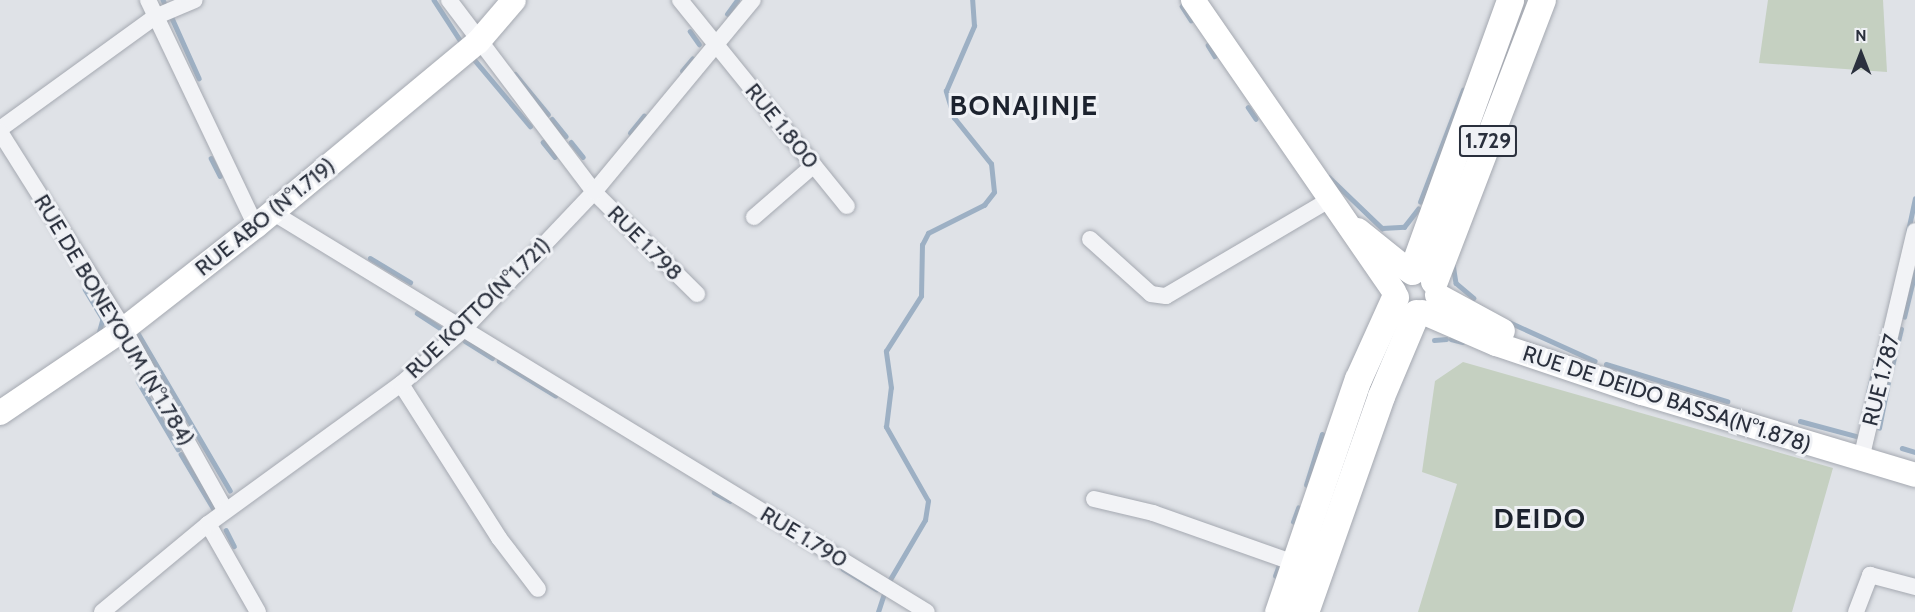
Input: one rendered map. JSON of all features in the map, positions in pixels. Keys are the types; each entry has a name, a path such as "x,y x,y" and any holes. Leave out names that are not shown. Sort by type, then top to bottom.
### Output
{"main road":[{"name":"RUE ABO (N°1.719)","path":"0,413 124,329 264,219 478,42 514,0"},
{"name":"RUE DE DEIDO BASSA(N°1.878)","path":"1193,0 1329,200 1350,226 1415,291 1496,344 1863,452 1915,475"},
{"name":"1.729","path":"1415,291 1510,0"},
{"name":"1.729","path":"1415,291 1542,0"},
{"path":"1278,612 1358,380 1415,291"},
{"path":"1305,612 1381,396 1415,291"},
{"name":"RUE DE DEIDO BASSA(N°1.878)","path":"1863,452 1915,458"}],"street":[{"path":"148,0 264,219"},
{"path":"0,130 155,17 195,0"},
{"name":"RUE 1.798","path":"449,0 478,42 594,192 697,294"},
{"name":"RUE 1.800","path":"680,0 847,206"},
{"name":"RUE KOTTO(N°1.721)","path":"102,612 207,524 400,384 464,329 594,192 753,0"},
{"name":"RUE DE BONEYOUM (N°1.784)","path":"0,130 124,329 225,510"},
{"path":"754,217 814,165"},
{"path":"1090,239 1151,294 1166,296 1329,200"},
{"name":"RUE 1.790","path":"264,219 464,329 927,612"},
{"name":"RUE 1.787","path":"1863,452 1915,231"},
{"path":"400,384 498,538 538,589"},
{"path":"1094,499 1153,513 1294,563"},
{"path":"207,524 258,612"},
{"path":"1856,612 1870,574 1915,586"}],"green space":[{"path":"1768,0 1883,0 1887,72 1759,63"},
{"path":"1463,362 1833,468 1792,612 1418,612 1457,484 1422,472 1435,381"}],"waterway":[{"path":"434,0 462,43"},
{"path":"727,14 737,0"},
{"path":"888,583 925,520 928,501 886,427 891,388 886,351 921,296 922,245 928,233 984,205 994,192 991,164 954,118 946,91 974,26 972,0"},
{"path":"1182,6 1191,20"},
{"path":"172,18 199,78"},
{"path":"690,31 699,44"},
{"path":"1208,45 1215,56"},
{"path":"473,58 530,126"},
{"path":"682,71 692,59"},
{"path":"515,74 548,114"},
{"path":"1420,202 1463,90"},
{"path":"1248,107 1256,119"},
{"path":"630,133 644,116"},
{"path":"552,119 566,136"},
{"path":"543,142 555,157"},
{"path":"571,142 583,157"},
{"path":"211,158 220,176"},
{"path":"1329,177 1382,228 1404,227 1418,209"},
{"path":"1908,231 1915,199"},
{"path":"370,258 410,282"},
{"path":"1453,264 1456,283 1474,298"},
{"path":"1904,317 1915,272"},
{"path":"85,289 103,319 99,334"},
{"path":"417,313 440,328"},
{"path":"1509,322 1595,361"},
{"path":"1891,370 1901,329"},
{"path":"136,330 230,490"},
{"path":"1434,340 1446,339"},
{"path":"1451,339 1463,342"},
{"path":"465,341 492,358"},
{"path":"499,361 555,395"},
{"path":"1868,393 1876,361"},
{"path":"1606,364 1727,401"},
{"path":"138,381 178,449"},
{"path":"1879,428 1888,382"},
{"path":"1800,421 1856,436"},
{"path":"1306,485 1322,434"},
{"path":"1902,448 1915,452"},
{"path":"181,454 215,511"},
{"path":"714,492 730,501"},
{"path":"1293,522 1298,508"},
{"path":"226,530 234,546"},
{"path":"1275,576 1279,565"},
{"path":"843,569 876,589"},
{"path":"878,612 885,591"}],"district":[{"name":"BONAJINJE","path":"1024,105"},
{"name":"DEIDO","path":"1540,518"}]}
